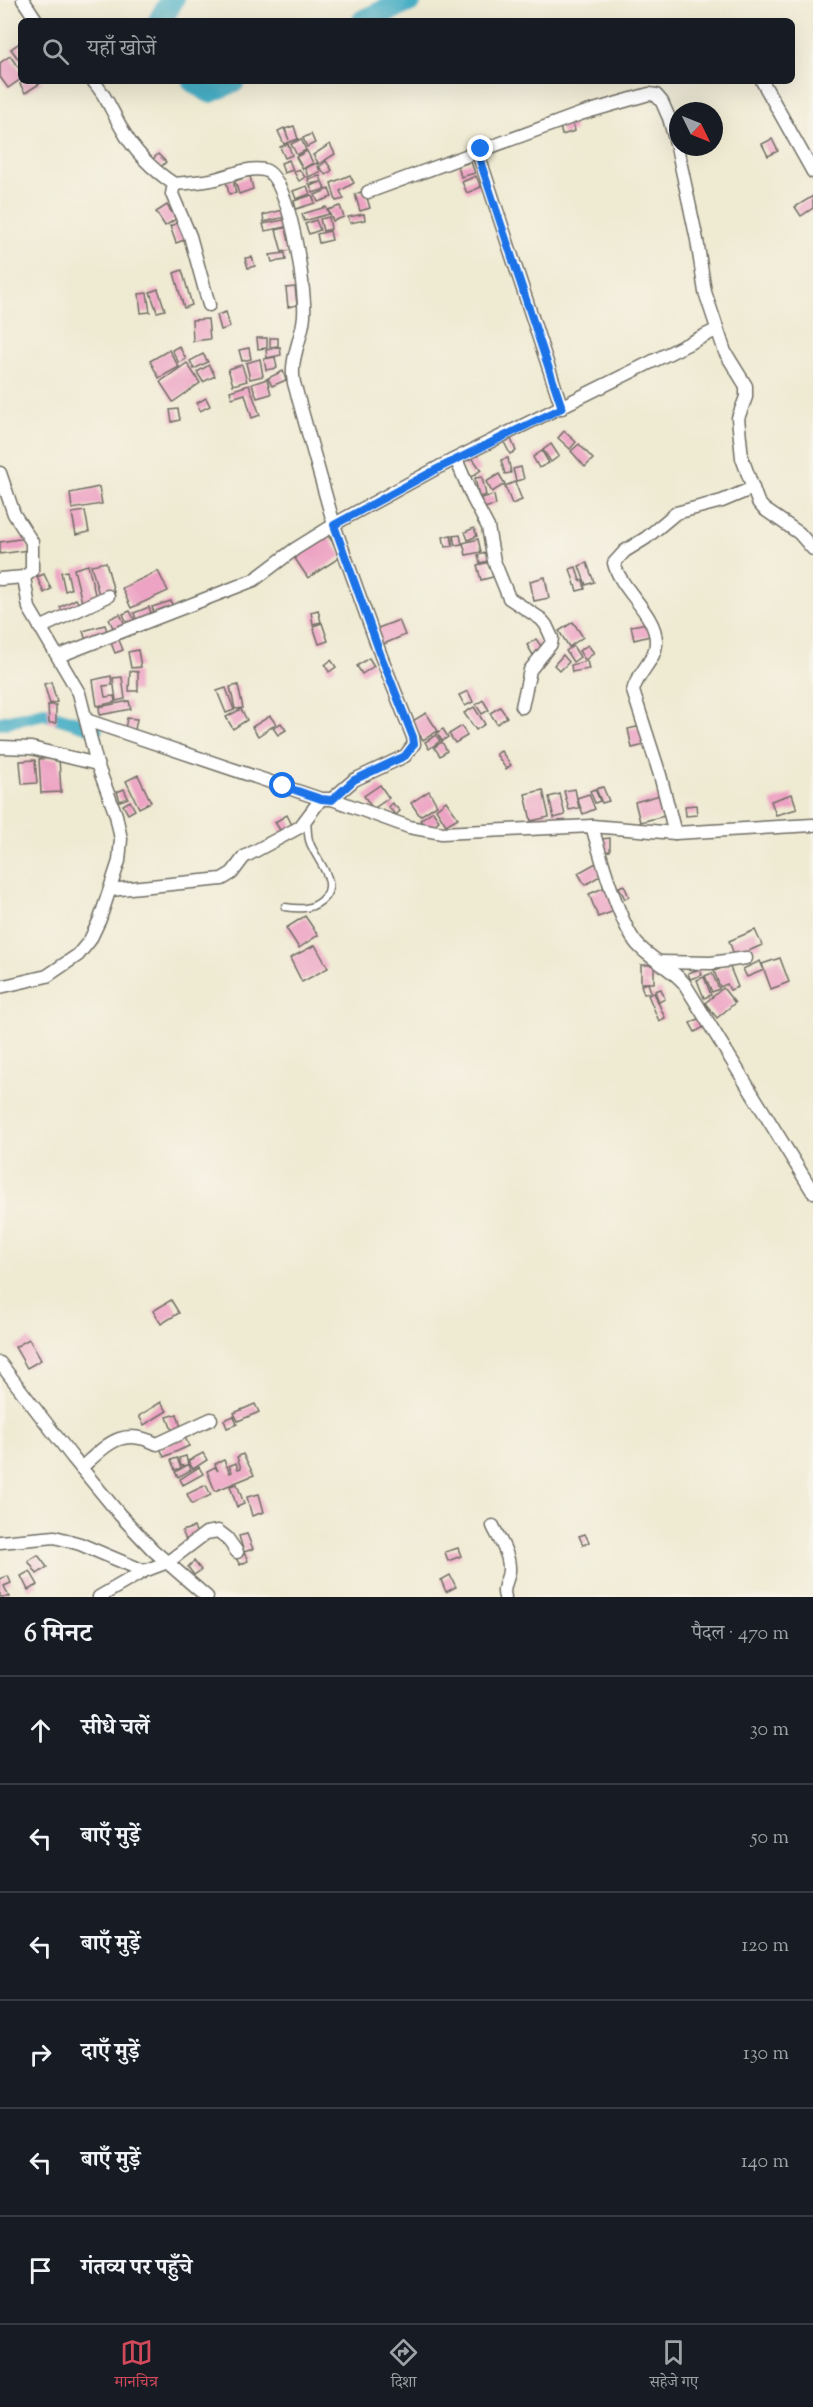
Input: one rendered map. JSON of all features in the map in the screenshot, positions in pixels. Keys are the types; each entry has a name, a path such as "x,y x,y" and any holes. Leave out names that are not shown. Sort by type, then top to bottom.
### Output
{"street":[{"path":"23,0 35,18"},
{"path":"96,84 106,95 129,139 158,173 174,184 209,180 262,169 270,171 279,183 296,235 304,304 304,316 291,370 334,525 414,744 405,756 354,780 318,807 292,833 244,857 232,873 222,879 214,882 110,890"},
{"path":"764,84 813,172"},
{"path":"368,192 477,150 619,101 649,94 656,95 665,110 677,147 697,240 705,292 716,330 725,352 746,386 747,393 738,418 737,429 742,458 764,509 799,533 813,549"},
{"path":"477,150 562,408"},
{"path":"174,184 172,194 190,236 209,305"},
{"path":"59,656 254,580 295,549 334,525 456,459 716,330"},
{"path":"456,459 488,527 494,561 509,598 541,619 552,638 530,670 522,706"},
{"path":"0,473 15,514 32,542 32,571 24,577 0,579"},
{"path":"675,833 660,775 633,691 637,677 654,651 656,641 654,628 614,563 621,555 676,513 722,501 753,488"},
{"path":"0,987 47,976 78,955 90,940 110,890 119,861 121,839 116,816 96,760 80,693 29,608 24,577"},
{"path":"40,628 108,596"},
{"path":"86,720 318,807 442,833 593,830 675,833 813,825"},
{"path":"0,747 31,748 96,760"},
{"path":"593,830 626,927 636,943 684,983 813,1192"},
{"path":"660,962 711,963 746,958"},
{"path":"0,1363 120,1515 168,1563 207,1597"},
{"path":"81,1468 106,1446 122,1438 136,1436 158,1444 211,1419"},
{"path":"493,1526 508,1559 510,1571 504,1583 505,1597"},
{"path":"105,1595 144,1571 168,1563 206,1533 213,1531 224,1535 237,1552"},
{"path":"0,1542 55,1537 80,1544 144,1571"}],"lane":[{"path":"285,907 308,908 317,904 327,894 329,887 327,875 309,842 318,807"}],"building":[{"path":"18,44 18,59 11,49"},
{"path":"10,56 18,67 18,81 8,88 0,77 0,63"},
{"path":"20,84 39,84 25,93"},
{"path":"573,123 575,131 562,135 560,126"},
{"path":"294,126 298,139 284,144 278,131 284,128 289,140 285,129"},
{"path":"311,134 315,143 307,147 303,138"},
{"path":"301,139 306,150 297,155 291,144"},
{"path":"772,139 778,151 768,156 762,144"},
{"path":"288,144 292,155 285,158 280,147"},
{"path":"330,144 335,154 319,164 313,155"},
{"path":"307,151 313,163 303,169 296,157"},
{"path":"158,154 166,162 160,168 152,160"},
{"path":"289,160 293,170 284,173 281,163"},
{"path":"326,161 332,170 326,175 319,167"},
{"path":"471,162 475,173 461,177 458,166"},
{"path":"317,163 320,172 308,177 305,168"},
{"path":"299,169 305,177 299,181 294,172"},
{"path":"350,175 354,183 340,191 344,199 336,201 331,183"},
{"path":"250,176 253,189 239,194 235,181"},
{"path":"320,176 325,189 313,193 310,186 321,182 309,184 308,179"},
{"path":"476,176 481,187 467,193 462,182"},
{"path":"233,180 236,193 229,194 226,181"},
{"path":"307,186 310,194 296,199 293,191"},
{"path":"329,189 332,197 318,202 315,195"},
{"path":"365,191 370,208 360,211 355,194"},
{"path":"312,195 315,203 296,209 294,201"},
{"path":"813,196 813,208 801,216 795,207"},
{"path":"167,205 176,219 165,226 156,212"},
{"path":"340,206 344,217 333,221 328,210"},
{"path":"326,207 329,214 304,221 302,214"},
{"path":"283,210 285,217 264,222 263,215"},
{"path":"364,214 365,220 350,223 348,217"},
{"path":"329,217 331,229 323,231 320,219"},
{"path":"288,219 290,226 265,231 263,224"},
{"path":"316,220 320,230 309,234 305,224"},
{"path":"180,222 187,239 176,243 170,226"},
{"path":"288,227 294,249 282,252 276,230"},
{"path":"330,231 332,240 319,243 317,234"},
{"path":"285,253 286,260 272,262 270,255"},
{"path":"252,257 255,266 248,268 245,258"},
{"path":"182,270 192,305 184,308 174,273"},
{"path":"295,287 297,305 288,307 286,288"},
{"path":"158,289 165,310 157,312 150,292"},
{"path":"147,293 150,312 141,313 139,294"},
{"path":"226,312 230,327 221,330 217,315"},
{"path":"208,319 210,339 193,341 192,320"},
{"path":"257,338 267,338 267,348 258,349"},
{"path":"270,338 278,338 278,346 270,347"},
{"path":"179,346 186,359 179,363 172,350"},
{"path":"280,347 281,355 267,358 266,350"},
{"path":"249,348 251,359 242,361 239,350"},
{"path":"169,350 179,367 159,378 150,361"},
{"path":"203,354 208,362 194,369 190,361"},
{"path":"275,357 277,368 266,370 264,359"},
{"path":"260,359 263,376 250,379 246,363"},
{"path":"187,363 200,383 173,402 160,382"},
{"path":"209,365 215,376 203,382 197,372"},
{"path":"242,365 247,381 233,385 228,369"},
{"path":"283,371 286,380 272,386 268,378"},
{"path":"267,379 271,394 257,398 252,384"},
{"path":"249,385 260,415 252,418 245,394 232,398 230,391"},
{"path":"206,398 210,406 200,411 197,403"},
{"path":"178,409 180,420 172,422 170,410"},
{"path":"564,431 576,442 570,449 558,438"},
{"path":"511,439 516,451 510,454 504,442"},
{"path":"551,444 559,456 551,462 543,450"},
{"path":"579,444 593,459 585,467 571,451"},
{"path":"542,451 549,463 539,468 533,457"},
{"path":"471,456 481,470 471,477 461,462"},
{"path":"508,458 511,473 505,474 501,460"},
{"path":"521,467 524,479 516,481 513,469"},
{"path":"499,474 505,484 492,492 486,482"},
{"path":"482,477 486,495 479,497 475,478"},
{"path":"515,482 522,500 512,504 505,486"},
{"path":"99,487 102,504 72,509 70,493"},
{"path":"494,495 496,505 483,508 481,498"},
{"path":"85,511 89,532 76,535 72,513"},
{"path":"474,528 477,536 468,540 465,532"},
{"path":"327,534 342,556 308,578 294,557"},
{"path":"451,535 453,546 445,547 443,537"},
{"path":"460,535 462,544 455,545 453,536"},
{"path":"26,538 28,550 0,554 0,542"},
{"path":"478,539 481,552 466,555 463,543"},
{"path":"490,552 492,560 480,563 478,555"},
{"path":"106,562 114,592 99,595 91,565"},
{"path":"490,562 493,577 481,580 477,565"},
{"path":"587,563 594,582 586,585 579,566"},
{"path":"88,565 96,598 82,602 74,569"},
{"path":"576,567 585,589 577,591 570,569"},
{"path":"67,571 71,589 65,591 61,572"},
{"path":"158,571 168,591 131,608 122,588"},
{"path":"44,574 51,589 44,593 37,577"},
{"path":"545,577 549,598 534,601 530,581"},
{"path":"76,599 80,606 64,615 60,607"},
{"path":"171,601 173,608 155,615 152,607"},
{"path":"149,607 152,616 137,622 134,613"},
{"path":"318,610 321,622 313,624 311,612"},
{"path":"130,611 136,623 128,626 123,614"},
{"path":"120,614 126,627 115,632 109,619"},
{"path":"399,620 405,635 379,646 373,630"},
{"path":"573,622 583,637 569,647 559,631"},
{"path":"322,623 328,641 319,644 313,626"},
{"path":"647,623 650,636 634,640 631,626"},
{"path":"105,625 108,634 86,641 83,631"},
{"path":"117,635 123,650 115,653 109,638"},
{"path":"536,639 543,649 533,655 527,645"},
{"path":"588,645 594,653 585,660 579,651"},
{"path":"573,646 580,657 573,662 566,651"},
{"path":"138,650 141,667 131,668 128,652"},
{"path":"563,655 569,662 560,671 554,665"},
{"path":"369,658 374,666 362,674 357,666"},
{"path":"331,660 336,667 329,672 325,665"},
{"path":"587,661 589,669 572,672 571,665"},
{"path":"130,671 138,672 138,691 129,691"},
{"path":"111,676 112,685 103,686 105,697 114,696 115,702 97,706 93,680"},
{"path":"122,677 125,699 116,701 113,678"},
{"path":"51,682 57,702 50,704 44,684"},
{"path":"238,685 243,708 235,709 230,687"},
{"path":"226,688 234,710 226,713 217,691"},
{"path":"468,691 473,702 465,706 459,695"},
{"path":"483,700 489,710 482,714 476,705"},
{"path":"129,701 131,709 100,715 99,707"},
{"path":"48,705 56,705 56,723 49,723"},
{"path":"474,707 485,724 476,730 464,713"},
{"path":"500,707 507,717 497,724 490,713"},
{"path":"241,709 247,720 233,729 226,717"},
{"path":"426,713 438,731 423,740 411,722"},
{"path":"270,716 276,724 258,736 252,727"},
{"path":"127,718 137,719 135,730 125,729"},
{"path":"281,723 286,730 278,735 273,728"},
{"path":"462,726 467,736 455,743 449,734"},
{"path":"641,726 645,745 632,748 628,729"},
{"path":"443,729 448,737 442,741 437,733"},
{"path":"436,735 440,741 429,749 425,742"},
{"path":"442,742 447,751 440,756 434,747"},
{"path":"501,751 511,765 506,769 496,754"},
{"path":"59,758 61,792 41,793 39,759"},
{"path":"35,760 37,783 22,784 20,761"},
{"path":"138,775 151,802 139,808 126,781"},
{"path":"380,785 389,798 373,809 364,796"},
{"path":"603,787 609,801 602,803 596,789"},
{"path":"124,789 128,798 120,801 117,792"},
{"path":"575,789 579,808 569,810 564,791"},
{"path":"595,789 600,801 595,803 590,791"},
{"path":"543,790 549,817 531,821 525,794"},
{"path":"429,791 437,805 420,816 411,803"},
{"path":"560,794 565,815 554,818 549,797"},
{"path":"589,794 595,809 583,814 577,798"},
{"path":"792,794 797,809 776,815 771,801"},
{"path":"660,795 665,816 640,822 635,802"},
{"path":"130,801 135,810 128,814 123,805"},
{"path":"446,801 458,818 446,825 436,809"},
{"path":"392,803 400,811 396,815 388,807"},
{"path":"696,805 697,815 686,816 685,806"},
{"path":"433,811 439,821 427,830 420,820"},
{"path":"287,815 294,829 283,835 275,822"},
{"path":"610,838 610,851 602,852 601,839"},
{"path":"596,863 603,874 585,885 578,873"},
{"path":"624,885 629,897 625,899 619,887"},
{"path":"608,886 617,910 598,917 589,894"},
{"path":"305,916 318,935 299,948 286,928"},
{"path":"755,930 762,945 735,957 729,941"},
{"path":"315,945 328,968 302,982 290,958"},
{"path":"780,958 789,982 771,989 762,964"},
{"path":"760,961 764,970 747,977 743,969"},
{"path":"641,965 654,965 654,983 641,983"},
{"path":"729,965 738,987 730,990 727,984 720,987 714,971"},
{"path":"700,969 702,975 690,979 688,973"},
{"path":"712,973 719,989 712,992 705,976"},
{"path":"704,977 711,995 704,998 697,980"},
{"path":"648,983 651,992 644,994 641,985"},
{"path":"723,988 735,1003 717,1018 705,1003"},
{"path":"661,989 665,999 659,1002 655,991"},
{"path":"654,993 665,1018 659,1021 648,995"},
{"path":"702,1017 706,1026 695,1032 690,1023"},
{"path":"171,1300 179,1313 161,1324 153,1311"},
{"path":"29,1339 41,1360 27,1368 15,1347"},
{"path":"161,1402 167,1411 144,1425 139,1416"},
{"path":"255,1404 259,1412 238,1421 234,1413"},
{"path":"177,1414 182,1431 173,1433 167,1417"},
{"path":"234,1416 237,1424 227,1428 224,1420"},
{"path":"185,1437 189,1446 164,1457 160,1448"},
{"path":"203,1453 207,1460 193,1469 188,1461"},
{"path":"243,1454 254,1475 215,1491 207,1471 215,1467 218,1471 215,1464 224,1460 230,1473 232,1472 229,1466 236,1463 238,1469 241,1468 237,1457"},
{"path":"186,1456 188,1465 181,1466 179,1458"},
{"path":"177,1458 181,1468 175,1470 171,1460"},
{"path":"189,1464 191,1470 178,1477 175,1472"},
{"path":"199,1467 203,1474 183,1485 180,1479"},
{"path":"237,1484 244,1504 237,1507 230,1486"},
{"path":"206,1485 211,1495 192,1504 187,1494"},
{"path":"259,1494 264,1512 252,1516 247,1497"},
{"path":"194,1527 198,1536 186,1540 182,1531"},
{"path":"247,1534 253,1549 244,1552 239,1536"},
{"path":"585,1534 589,1542 583,1545 579,1536"},
{"path":"458,1548 461,1556 448,1561 445,1552"},
{"path":"245,1554 248,1561 240,1565 236,1558"},
{"path":"38,1555 47,1567 37,1574 28,1561"},
{"path":"194,1561 201,1570 194,1575 188,1567"},
{"path":"30,1571 38,1585 28,1590 21,1576"},
{"path":"450,1575 456,1587 446,1592 441,1580"},
{"path":"8,1576 11,1583 4,1586 9,1597 0,1597 0,1579"}],"waterway":[{"path":"162,18 172,0"},
{"path":"371,18 410,0"},
{"path":"199,84 210,91 226,84"},
{"path":"0,723 44,713 96,729"}],"route":[{"path":"283,786 321,799 332,800 354,780 405,756 414,744 334,525 439,468 562,408 482,167 477,150 481,149"}]}
